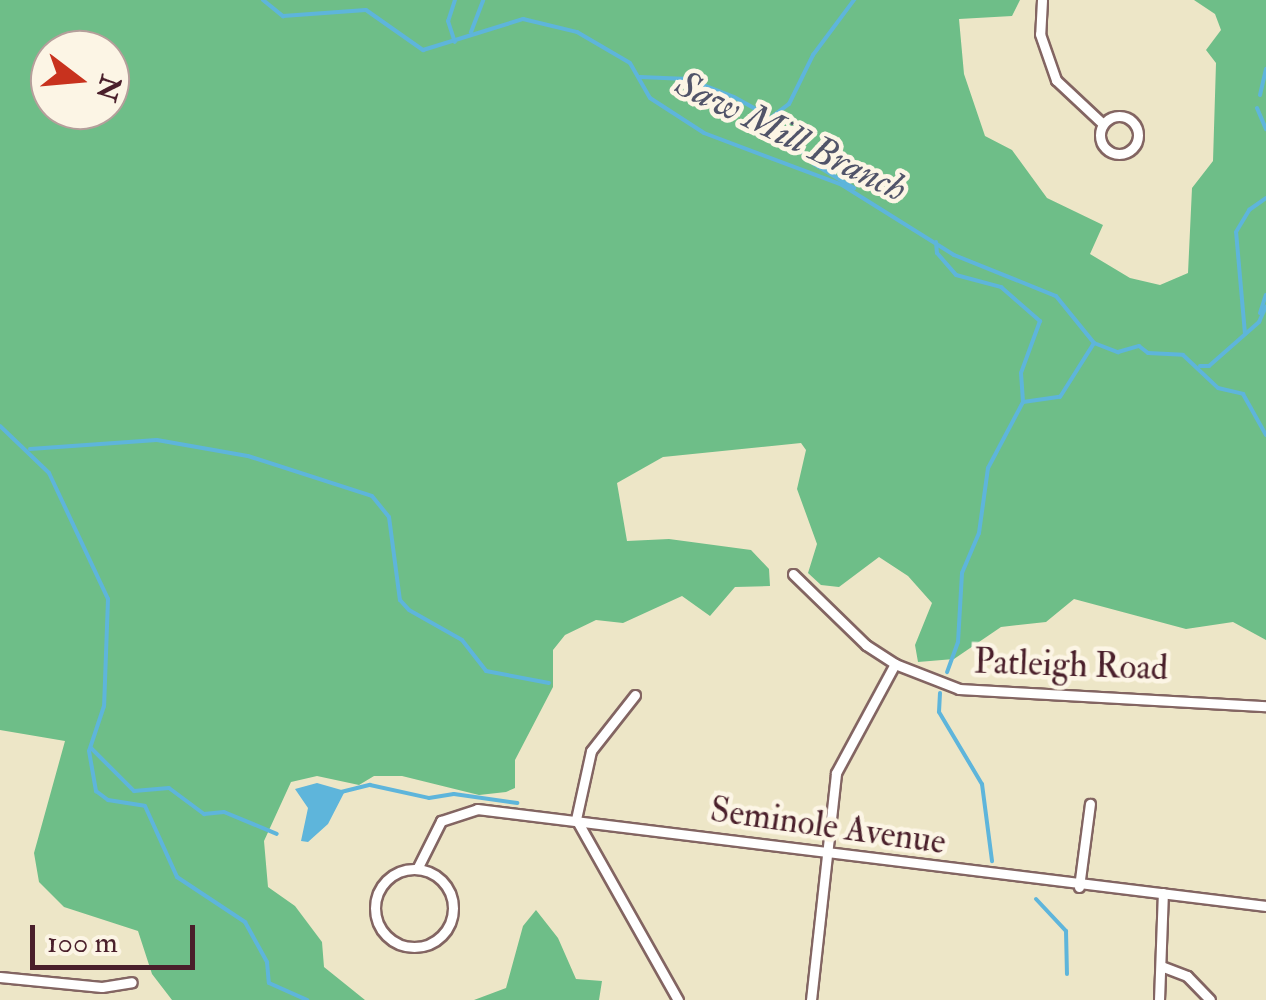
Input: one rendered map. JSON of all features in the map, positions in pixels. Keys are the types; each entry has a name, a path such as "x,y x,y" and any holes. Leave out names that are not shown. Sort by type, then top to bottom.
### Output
{"street":[{"path":"1042,0 1040,34 1056,80 1103,124 1106,150 1122,155 1135,148 1139,136 1132,120 1115,116 1103,124"},
{"name":"Patleigh Road","path":"793,574 845,627 895,664 985,694 1178,696 1266,706"},
{"path":"811,1000 823,853 843,754 895,664"},
{"path":"635,695 591,751 576,819 678,1000"},
{"path":"1079,887 1090,804"},
{"name":"Seminole Avenue","path":"417,869 435,826 462,810 576,819 1079,887 1163,892 1266,906"},
{"name":"Seminole Avenue","path":"417,869 445,885 453,910 444,934 414,948 385,934 375,904 392,876 417,869"},
{"path":"1159,1000 1163,892"},
{"path":"1161,966 1187,976 1210,1000"},
{"path":"0,977 102,987 132,982"}],"green space":[{"path":"0,0 1020,0 1012,16 959,19 964,74 985,136 1012,150 1047,198 1103,225 1090,254 1130,278 1160,285 1188,273 1192,188 1213,161 1216,63 1206,50 1221,30 1215,14 1194,0 1266,0 1266,640 1233,622 1186,629 1074,599 1046,622 1001,627 954,659 918,662 915,645 932,603 908,576 879,557 839,587 821,585 808,573 817,544 797,489 806,450 801,443 663,457 617,483 627,541 669,539 751,550 769,569 770,586 735,587 710,616 682,596 623,623 596,620 565,635 553,650 553,687 515,760 515,788 506,792 479,795 402,776 374,776 359,785 317,776 291,782 264,841 268,887 295,906 322,942 324,967 365,1000 172,1000 152,974 138,931 64,907 39,882 34,853 65,741 0,730"},
{"path":"536,910 558,938 576,979 602,981 599,1000 474,1000 506,988 523,926"}],"water":[{"path":"317,783 345,791 328,824 308,842 301,841 308,808 295,789"}],"waterway":[{"name":"Saw Mill Branch","path":"263,0 283,16 366,10 423,50 523,19 577,32 630,63 650,98 704,133 842,185 954,255 1056,296 1094,343 1118,352 1139,346 1148,353 1183,355 1218,388 1243,394 1266,435"},
{"path":"455,0 448,21 455,42"},
{"path":"471,32 483,0"},
{"path":"769,119 789,104 813,55 854,0"},
{"path":"1260,95 1266,69"},
{"path":"640,77 688,79 734,97 766,115 814,164 854,188"},
{"path":"1257,108 1266,129"},
{"path":"1245,334 1236,232 1249,210 1266,198"},
{"path":"936,242 937,253 956,275 1001,287 1040,321 1021,373 1023,402 988,468 979,533 962,573 958,642 947,672"},
{"path":"1260,313 1266,295"},
{"path":"1200,366 1209,366 1259,322 1266,306"},
{"path":"1023,402 1060,397 1094,343"},
{"path":"0,426 49,473 108,599 104,706 89,751 96,791 108,800 145,806 177,877 245,922 267,962 269,983 307,1000"},
{"path":"30,449 157,440 248,456 372,496 389,517 400,600 409,610 462,640 486,671 549,683"},
{"path":"940,693 939,712 982,784 992,861"},
{"path":"91,748 134,791 169,788 204,814 224,812 277,834"},
{"path":"341,792 370,785 429,798 454,794 517,803"},
{"path":"1036,899 1066,931 1067,974"}]}
